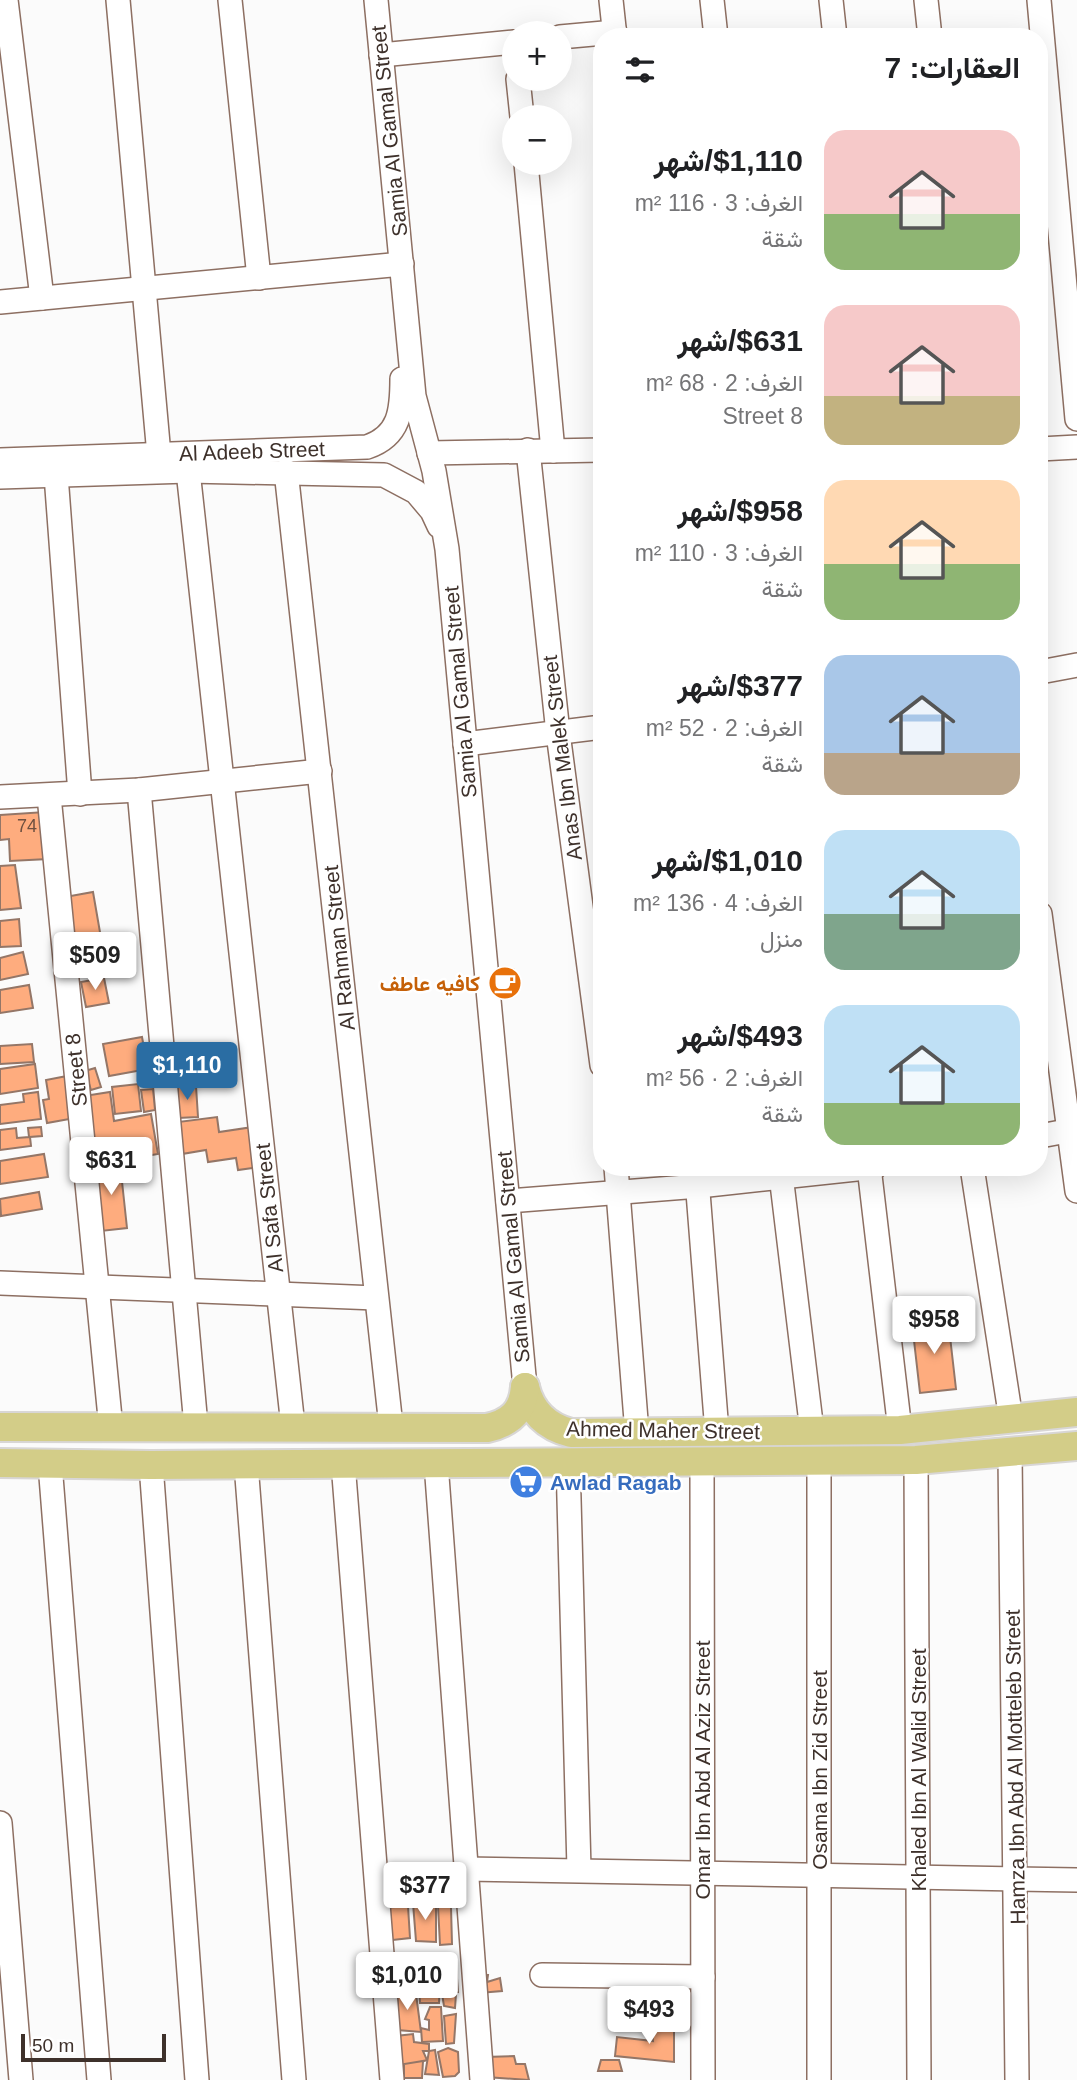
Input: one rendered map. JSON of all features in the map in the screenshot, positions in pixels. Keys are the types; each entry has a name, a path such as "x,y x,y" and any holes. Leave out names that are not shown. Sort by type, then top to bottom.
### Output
{"main road":[{"name":"Ahmed Maher Street","path":"525,1387 536,1412 561,1430 637,1433 901,1430 1077,1412"},
{"path":"0,1427 487,1428 498,1426 515,1416 521,1407 525,1387"},
{"path":"487,1428 487,1462"},
{"name":"Ahmed Maher Street","path":"0,1463 151,1465 916,1461 1077,1446"}],"street":[{"path":"6,0 42,298"},
{"path":"118,0 159,454"},
{"path":"230,0 259,278"},
{"name":"Samia Al Gamal Street","path":"376,0 414,396 429,453 447,549 525,1387"},
{"path":"611,0 614,28"},
{"path":"712,0 715,28"},
{"path":"831,0 834,28"},
{"path":"926,0 929,28"},
{"path":"1039,0 1042,28"},
{"path":"572,36 593,35"},
{"path":"381,55 502,43"},
{"path":"1048,99 1077,419"},
{"path":"527,175 553,451"},
{"path":"0,302 402,264"},
{"name":"Al Adeeb Street","path":"0,460 367,447 376,444 392,431 401,413 402,349 408,326"},
{"path":"1048,449 1077,447"},
{"name":"Anas Ibn Malek Street","path":"528,450 558,733 593,997"},
{"path":"429,453 593,450"},
{"name":"Al Adeeb Street","path":"0,477 188,471 369,473 396,479 425,501 438,522 447,549"},
{"name":"Al Safa Street","path":"188,471 293,1426"},
{"name":"Al Rahman Street","path":"286,471 391,1426"},
{"path":"56,475 80,794"},
{"path":"1048,670 1077,665"},
{"path":"465,744 593,728"},
{"path":"0,797 139,790 320,771"},
{"path":"139,790 196,1426"},
{"name":"Street 8","path":"49,796 111,1428"},
{"path":"1048,966 1073,1130 1077,1191"},
{"path":"1048,1135 1073,1130"},
{"path":"617,1176 637,1433"},
{"path":"781,1176 812,1431"},
{"path":"872,1176 901,1430"},
{"path":"973,1176 1011,1419"},
{"path":"508,1201 619,1192 698,1177 717,1432"},
{"path":"0,1283 376,1298"},
{"name":"Hamza Ibn Abd Al Motteleb Street","path":"1010,1454 1017,1879 1017,2080"},
{"name":"Osama Ibn Zid Street","path":"818,1460 819,2080"},
{"name":"Omar Ibn Abd Al Aziz Street","path":"702,1461 703,2080"},
{"name":"Khaled Ibn Al Walid Street","path":"916,1461 919,2080"},
{"path":"568,1462 579,1869"},
{"path":"436,1463 482,2080"},
{"path":"50,1464 99,2080"},
{"path":"246,1464 294,2080"},
{"path":"343,1464 392,2080"},
{"path":"151,1465 197,2080"},
{"path":"0,1823 21,2080"},
{"path":"466,1868 1077,1880"},
{"path":"542,1975 703,1977"}],"building":[{"path":"45,812 48,859 10,861 9,839 0,840 0,815"},
{"path":"15,865 21,908 0,910 0,866"},
{"path":"93,892 105,961 77,966 65,897"},
{"path":"19,919 21,946 0,947 0,921"},
{"path":"23,952 28,974 0,980 0,958"},
{"path":"104,978 109,1003 86,1007 81,982"},
{"path":"29,985 33,1008 0,1013 0,990"},
{"path":"142,1037 148,1069 109,1076 103,1044"},
{"path":"32,1044 34,1062 0,1064 0,1046"},
{"path":"35,1064 38,1088 0,1094 0,1069"},
{"path":"95,1068 101,1087 91,1090 85,1071"},
{"path":"67,1076 75,1118 47,1123 43,1100 49,1099 46,1080"},
{"path":"138,1084 141,1111 115,1114 112,1087"},
{"path":"196,1086 198,1117 178,1118 177,1087"},
{"path":"153,1089 155,1110 144,1112 141,1090"},
{"path":"38,1092 41,1119 0,1124 0,1105 24,1102 23,1094"},
{"path":"110,1092 114,1121 151,1114 158,1154 117,1161 114,1144 93,1148 84,1096"},
{"path":"217,1117 219,1132 253,1127 259,1167 238,1170 236,1158 208,1162 206,1150 182,1154 178,1122"},
{"path":"41,1127 42,1136 30,1137 31,1146 0,1150 0,1130 16,1128 17,1138 29,1137 28,1128"},
{"path":"44,1154 48,1177 0,1184 0,1161"},
{"path":"120,1163 127,1228 101,1231 95,1166"},
{"path":"39,1192 42,1209 1,1216 0,1199"},
{"path":"948,1319 956,1389 920,1393 912,1323"},
{"path":"413,1903 436,1905 436,1942 416,1941"},
{"path":"408,1906 410,1938 384,1941 382,1908"},
{"path":"438,1906 451,1907 452,1944 440,1945"},
{"path":"396,1961 415,1962 416,1971 423,1974 421,1986 390,1986 387,1964"},
{"path":"456,1965 458,1992 442,1988 436,1982 435,1975 427,1974 427,1967"},
{"path":"477,1975 488,1975 487,1982 500,1978 502,1991 479,1993"},
{"path":"428,1984 440,1984 439,2003 420,2003 419,1988 427,1988"},
{"path":"394,1992 416,1994 421,2032 397,2030"},
{"path":"442,1994 456,1994 455,2008 444,2006"},
{"path":"430,2007 441,2007 443,2041 422,2042 421,2028 429,2030 429,2020 425,2019"},
{"path":"456,2014 454,2043 446,2044 444,2016"},
{"path":"651,2024 674,2029 674,2062 615,2056 617,2037 653,2041"},
{"path":"413,2034 414,2042 429,2044 429,2051 423,2051 427,2060 397,2069 396,2036"},
{"path":"448,2048 458,2052 459,2072 455,2076 443,2077 438,2052"},
{"path":"435,2050 439,2075 425,2074 429,2051"},
{"path":"514,2056 516,2064 525,2064 529,2080 486,2077 485,2057"},
{"path":"601,2060 619,2060 622,2071 598,2071"},
{"path":"423,2061 422,2078 404,2078 404,2064"}],"place":[{"name":"كافيه عاطف","path":"505,983"},
{"name":"Awlad Ragab","path":"526,1482"}]}
